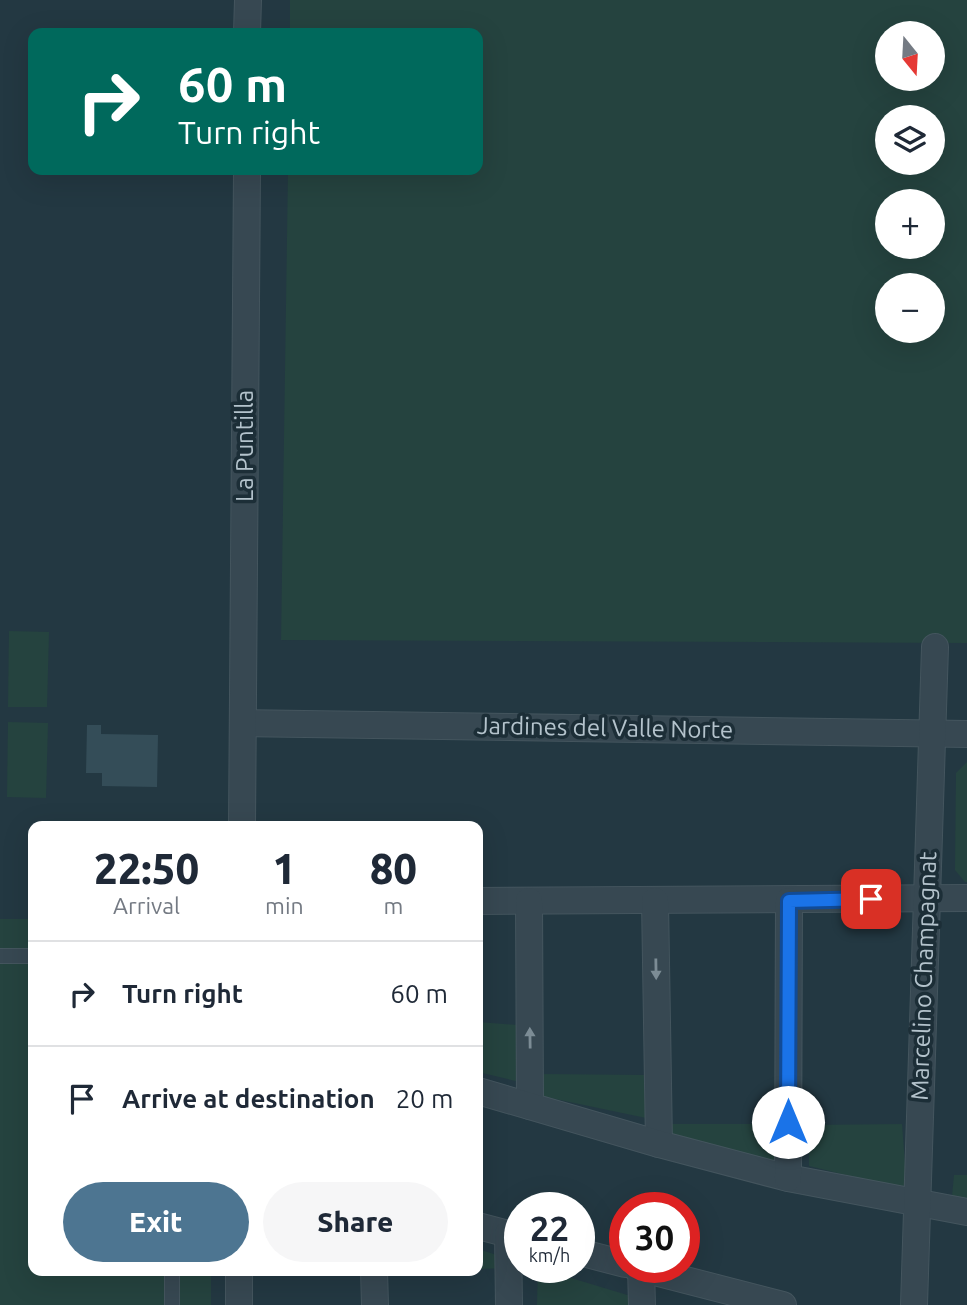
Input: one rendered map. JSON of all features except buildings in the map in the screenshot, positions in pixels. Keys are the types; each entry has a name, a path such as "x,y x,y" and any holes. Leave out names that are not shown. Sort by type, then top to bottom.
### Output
{"street":[{"path":"247,28 248,0"},
{"name":"La Puntilla","path":"242,821 247,175"},
{"name":"Marcelino Champagnat","path":"914,1305 935,647"},
{"name":"Jardines del Valle Norte","path":"243,723 967,734"},
{"path":"483,901 967,898"},
{"path":"528,901 530,1106"},
{"path":"655,901 659,1144"},
{"path":"788,1178 789,901"},
{"path":"483,1092 659,1144 788,1178 967,1212"},
{"path":"483,1227 504,1232"},
{"path":"239,1276 239,1305"},
{"path":"374,1276 375,1305"},
{"path":"509,1305 511,1283"},
{"path":"637,1283 642,1305"},
{"path":"695,1283 775,1304"}],"lane":[{"path":"0,956 28,956"},
{"path":"172,1276 172,1305"}],"green space":[{"path":"290,0 967,0 967,643 281,640 288,175 483,175 483,28 290,28"},
{"path":"9,631 49,632 47,707 8,707"},
{"path":"8,722 48,723 46,798 7,797"},
{"path":"967,762 965,882 955,870 956,773"},
{"path":"0,919 28,919 28,1276 211,1276 211,1305 0,1305"},
{"path":"483,1022 518,1025 520,1082 483,1073"},
{"path":"542,1074 644,1075 646,1118 541,1096"},
{"path":"668,1124 782,1124 783,1168 667,1140"},
{"path":"902,1124 907,1190 809,1166 809,1125"},
{"path":"954,1175 967,1175 967,1199 952,1196"},
{"path":"483,1251 503,1257 504,1268 483,1269"},
{"path":"538,1283 588,1283 634,1297 634,1305 537,1305"}],"route":[{"path":"788,1122 789,901 871,899"}]}
